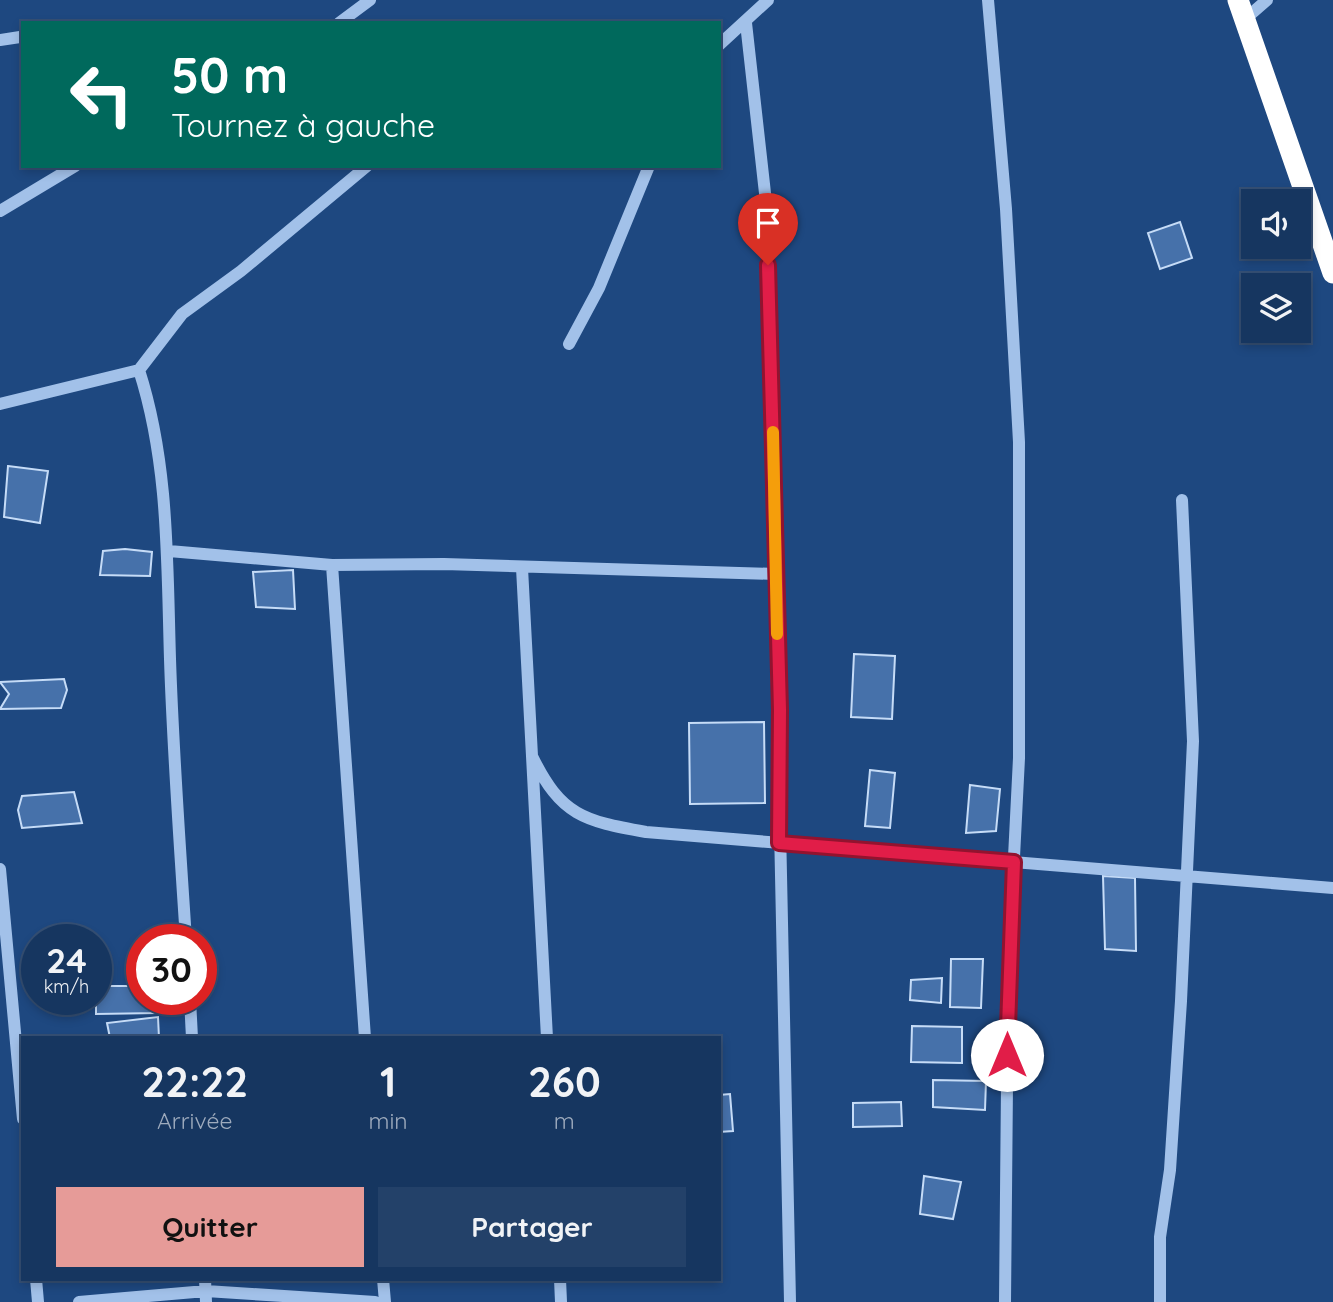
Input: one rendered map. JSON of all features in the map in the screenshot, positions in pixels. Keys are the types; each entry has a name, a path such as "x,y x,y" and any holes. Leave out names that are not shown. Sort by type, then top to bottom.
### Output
{"highway":[{"path":"1241,10 1333,273"}],"street":[{"path":"342,21 370,0"},
{"path":"721,43 768,0"},
{"path":"988,0 1006,209 1019,442 1019,758 1008,975 1005,1302"},
{"path":"1241,10 1267,0"},
{"path":"746,23 767,211 790,1302"},
{"path":"0,40 20,37"},
{"path":"0,211 72,168"},
{"path":"0,404 139,370 183,313 241,271 365,168"},
{"path":"569,344 599,288 648,168"},
{"path":"139,370 152,411 169,551 171,671 185,924"},
{"path":"1160,1302 1160,1237 1170,1170 1193,741 1182,500"},
{"path":"169,551 332,565 776,574"},
{"path":"332,565 365,1036"},
{"path":"522,568 547,1036"},
{"path":"532,756 545,783 563,805 595,823 690,838 1333,888"},
{"path":"0,870 21,1097"},
{"path":"191,1015 192,1036"},
{"path":"36,1281 38,1302"},
{"path":"383,1281 385,1302"},
{"path":"560,1281 561,1302"},
{"path":"79,1302 206,1291 375,1302"}],"building":[{"path":"1180,222 1192,258 1160,269 1148,233"},
{"path":"8,466 48,471 40,523 4,517"},
{"path":"125,549 152,552 150,576 100,575 103,551"},
{"path":"293,570 295,609 256,607 253,572"},
{"path":"854,654 895,656 892,719 851,717"},
{"path":"64,679 67,690 61,708 0,709 9,694 0,682"},
{"path":"764,722 765,803 690,804 689,723"},
{"path":"870,770 895,773 890,828 865,826"},
{"path":"970,785 1000,789 996,831 966,833"},
{"path":"74,792 82,823 22,828 18,810 22,796"},
{"path":"1103,876 1135,878 1136,951 1105,949"},
{"path":"951,959 983,959 981,1008 950,1007"},
{"path":"942,978 941,1003 910,1000 911,980"},
{"path":"112,986 126,986 126,1014 112,1014"},
{"path":"158,1017 159,1036 110,1036 107,1023"},
{"path":"912,1026 962,1027 962,1063 911,1062"},
{"path":"933,1080 986,1081 985,1110 933,1107"},
{"path":"730,1094 733,1131 721,1132 721,1095"},
{"path":"901,1102 902,1126 853,1127 853,1103"},
{"path":"924,1176 961,1182 953,1219 920,1214"}],"slow traffic":[{"path":"773,432 777,634"}],"route":[{"path":"768,265 780,710 779,843 1014,862 1007,1055"}]}
